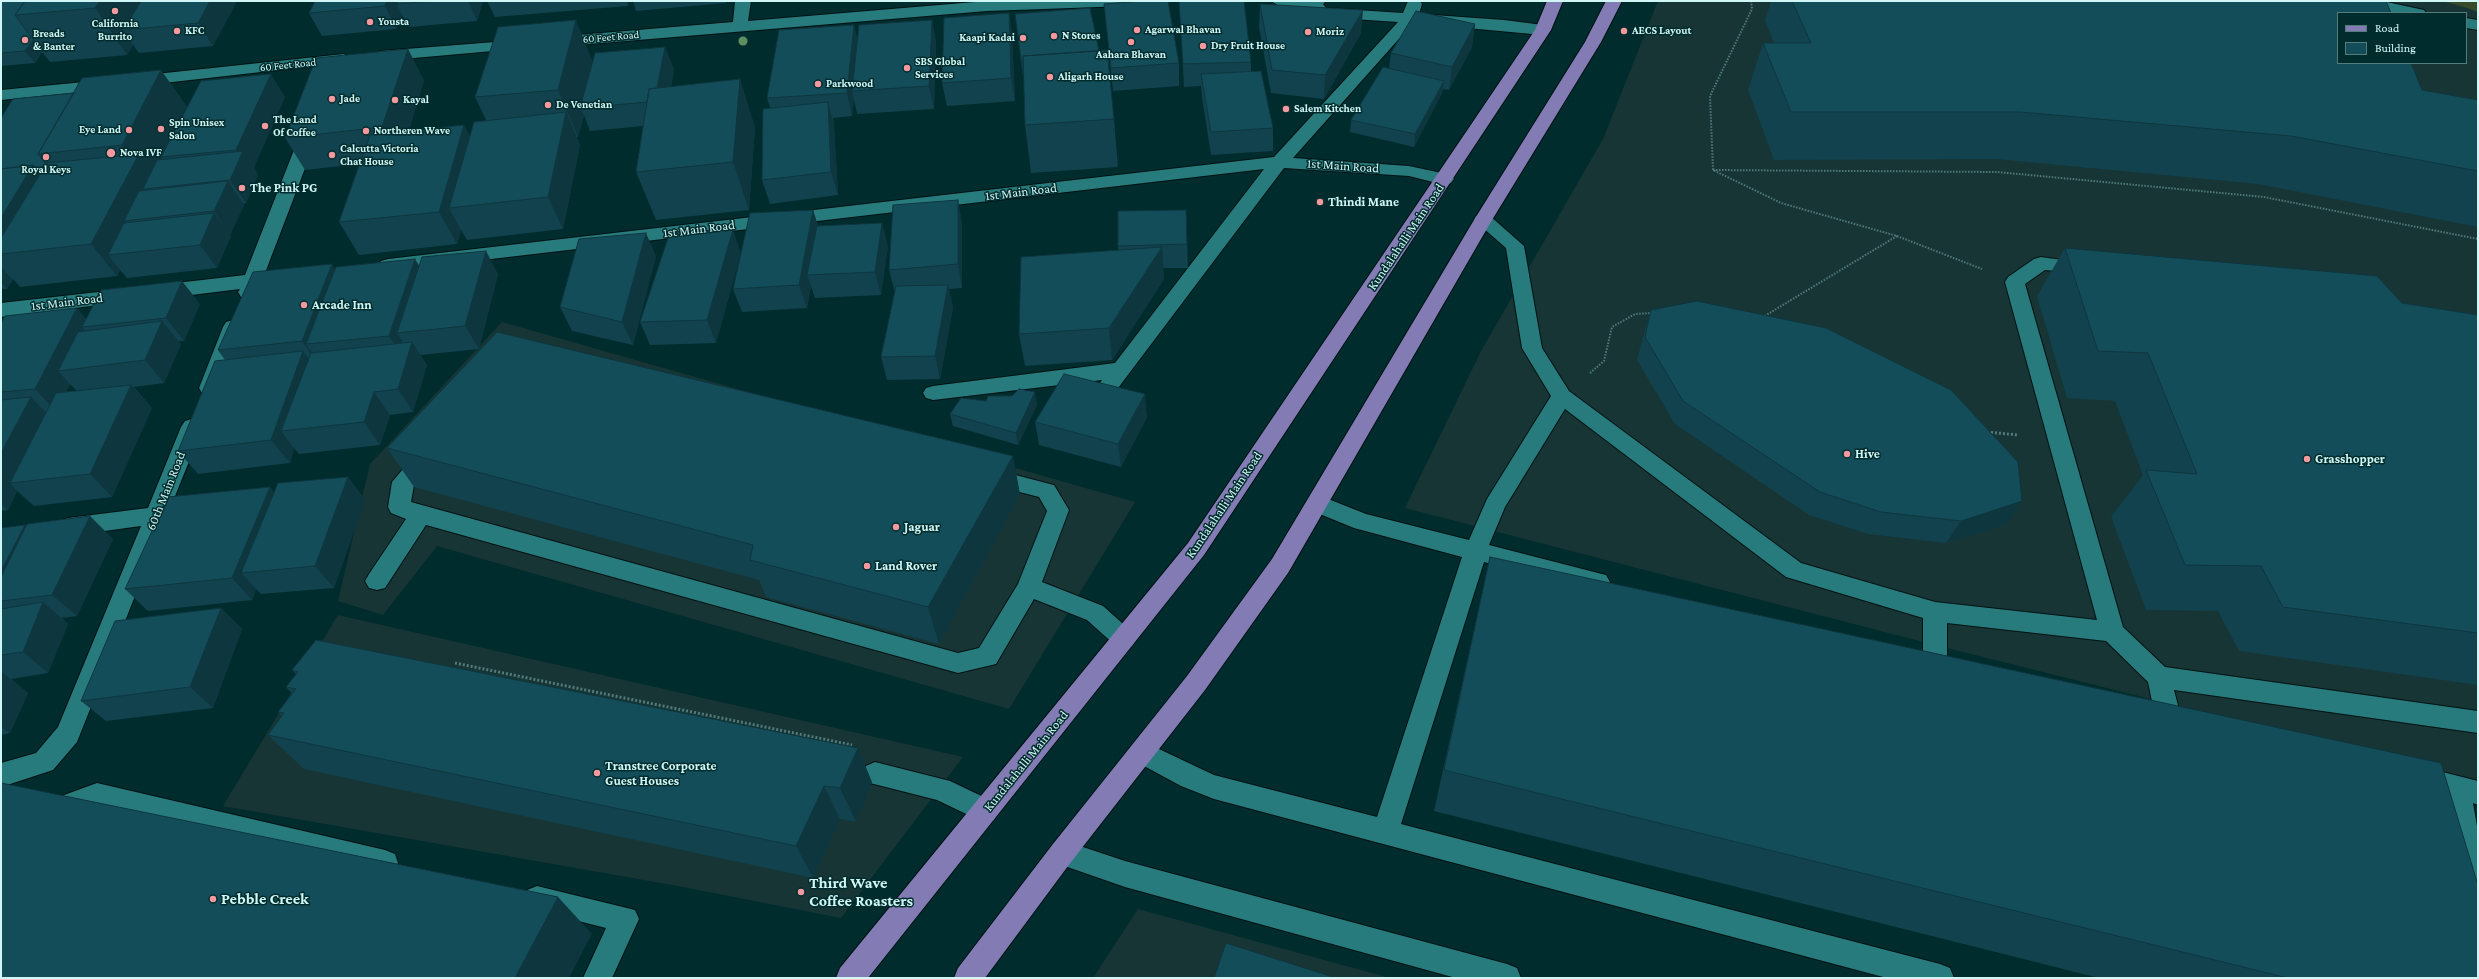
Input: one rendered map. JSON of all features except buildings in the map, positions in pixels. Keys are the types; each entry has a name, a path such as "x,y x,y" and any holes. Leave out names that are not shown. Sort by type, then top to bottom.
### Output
{"main road":[{"path":"968,978 1062,853 1196,683 1280,566 1318,504 1484,220 1593,42 1614,1"},
{"name":"Kundalahalli Main Road","path":"850,978 1196,549 1445,179 1542,15"}],"street":[{"path":"740,26 743,1"},
{"name":"60 Feet Road","path":"1,95 337,60 987,4 1126,1"},
{"path":"1279,1 1316,2 1321,12 1412,10 1542,15"},
{"path":"1369,1 1412,10 1504,25 1542,15"},
{"path":"2359,1 2413,12"},
{"path":"1102,395 1279,162 1400,31 1412,10"},
{"path":"2467,23 2478,25"},
{"path":"330,79 337,60"},
{"name":"60th Main Road","path":"1,775 44,762 68,734 252,281 316,114"},
{"name":"1st Main Road","path":"371,267 1279,162 1409,170 1445,179"},
{"path":"1484,220 1515,246 1532,348 1562,396 1794,570 1935,612 2112,632"},
{"path":"2104,270 2041,263 2015,282 2060,438 2112,632 2159,677 2169,721"},
{"name":"1st Main Road","path":"1,310 292,276"},
{"path":"933,393 1121,370"},
{"path":"1385,832 1476,550 1495,505 1562,396"},
{"path":"440,441 403,482 399,507 421,515 958,663 987,657 1029,587 1058,510 1046,491 970,471"},
{"path":"1318,504 1362,522 1621,588"},
{"path":"48,530 187,511"},
{"path":"377,581 421,515"},
{"path":"1029,587 1095,614 1124,640"},
{"path":"1935,612 1936,670"},
{"path":"2159,677 2478,722"},
{"path":"1142,752 1190,778 1214,787 1940,978"},
{"path":"2395,773 2467,790 2478,909"},
{"path":"875,774 941,789 985,811"},
{"path":"31,816 97,794 408,868"},
{"path":"1062,853 1125,874 1507,978"},
{"path":"516,894 625,920 597,978"}],"path":[{"path":"1713,170 1710,96 1752,9 1751,1"},
{"path":"1713,170 1781,203 1897,236 2015,282"},
{"path":"1713,170 1998,172 2264,198 2478,240"},
{"path":"1761,319 1897,236"},
{"path":"1562,396 1604,361 1612,327 1634,314 1658,312"},
{"path":"1985,432 2060,438"},
{"path":"455,663 856,746"}],"shaded area":[{"path":"1658,1 2478,1 2478,781 1935,645 1405,508 1481,351 1603,139"},
{"path":"502,322 1135,502 1009,709 437,546 383,615 338,601 370,464"},
{"name":"Transtree Corporate Guest Houses","path":"338,615 963,757 841,918 678,886 223,806"},
{"path":"1138,909 1390,978 1093,978"}],"green space":[{"path":"2442,1 2478,1 2478,12 2464,7"}],"place":[{"name":"California Burrito","path":"115,11"},
{"name":"Yousta","path":"370,22"},
{"name":"Agarwal Bhavan","path":"1137,30"},
{"name":"KFC","path":"177,31"},
{"name":"AECS Layout","path":"1624,31"},
{"name":"Moriz","path":"1308,32"},
{"name":"N Stores","path":"1054,36"},
{"name":"Kaapi Kadai","path":"1023,38"},
{"name":"Breads & Banter","path":"25,40"},
{"name":"Aahara Bhavan","path":"1131,42"},
{"name":"Dry Fruit House","path":"1203,46"},
{"name":"SBS Global Services","path":"907,68"},
{"name":"Aligarh House","path":"1050,77"},
{"name":"Parkwood","path":"818,84"},
{"name":"Jade","path":"332,99"},
{"name":"Kayal","path":"395,100"},
{"name":"De Venetian","path":"548,105"},
{"name":"Salem Kitchen","path":"1286,109"},
{"name":"The Land Of Coffee","path":"265,126"},
{"name":"Spin Unisex Salon","path":"161,129"},
{"name":"Eye Land","path":"129,130"},
{"name":"Northeren Wave","path":"366,131"},
{"name":"Nova IVF","path":"111,153"},
{"name":"Calcutta Victoria Chat House","path":"332,155"},
{"name":"Royal Keys","path":"46,157"},
{"name":"The Pink PG","path":"242,188"},
{"name":"Thindi Mane","path":"1320,202"},
{"name":"Arcade Inn","path":"304,305"},
{"name":"Hive","path":"1847,454"},
{"name":"Grasshopper","path":"2307,459"},
{"name":"Jaguar","path":"896,527"},
{"name":"Land Rover","path":"867,566"},
{"name":"Transtree Corporate Guest Houses","path":"597,773"},
{"name":"Third Wave Coffee Roasters","path":"801,892"},
{"name":"Pebble Creek","path":"213,899"}]}
